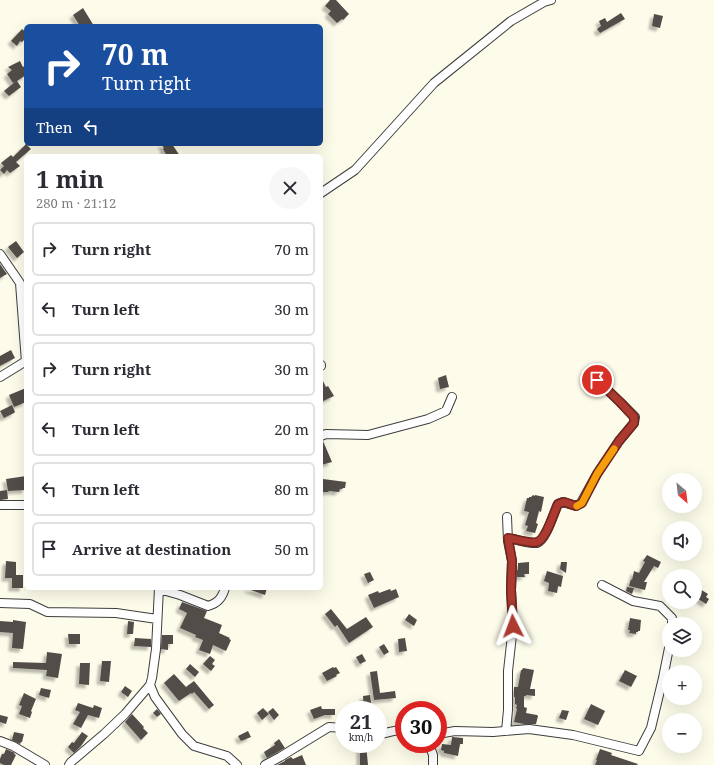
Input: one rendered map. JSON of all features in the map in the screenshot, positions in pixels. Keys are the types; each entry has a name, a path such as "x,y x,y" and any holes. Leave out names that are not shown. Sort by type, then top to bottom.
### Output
{"street":[{"path":"323,192 355,170 434,83 511,21 544,2 551,0"},
{"path":"0,254 20,283 24,336"},
{"path":"0,377 24,363"},
{"path":"508,538 531,542 542,540 558,504 564,502 576,506 582,503 597,474 619,441 634,423 634,417 597,380"},
{"path":"323,435 368,435 428,419 446,411 452,397"},
{"path":"0,505 24,505"},
{"path":"506,731 508,710 508,672 513,626 511,590 512,561 508,538 507,517"},
{"path":"602,585 633,601 660,606 671,617"},
{"path":"69,765 115,724 150,685 156,649 159,590"},
{"path":"165,590 208,606 222,598 224,590"},
{"path":"0,603 30,604 47,612 116,613 157,619"},
{"path":"447,732 455,731 493,732 529,729 573,735 639,751 651,728 667,657"},
{"path":"150,685 155,697 182,734 194,746 227,756 237,765"},
{"path":"265,765 329,728 335,728"},
{"path":"0,741 13,746 45,765"},
{"path":"432,753 433,765"}],"building":[{"path":"330,0 336,0 349,14 337,23 328,14 331,11 325,6"},
{"path":"83,8 93,24 79,24 73,15"},
{"path":"621,13 625,19 600,33 597,29 601,26 599,21 605,18 607,22"},
{"path":"654,14 663,16 660,28 652,26"},
{"path":"22,29 24,30 24,40 22,42 20,41 17,46 11,41"},
{"path":"20,61 23,67 24,66 24,76 17,81 21,87 9,96 4,91 16,81 13,83 7,74 12,70 8,67"},
{"path":"24,146 28,146 31,149 16,162 20,166 10,173 7,170 4,174 0,170 4,166 1,163 11,155 13,157"},
{"path":"162,146 173,146 179,154 166,154 163,149"},
{"path":"16,241 24,252 17,258 8,247"},
{"path":"0,264 7,274 0,278"},
{"path":"11,350 15,358 0,366 0,356"},
{"path":"446,375 449,387 440,389 438,378"},
{"path":"323,381 326,387 328,386 334,396 323,401"},
{"path":"24,389 24,403 14,407 9,395"},
{"path":"12,405 15,412 4,418 0,411"},
{"path":"323,441 332,462 323,464"},
{"path":"24,476 24,490 8,491 6,479"},
{"path":"323,479 346,482 345,488 340,489 339,492 323,492"},
{"path":"7,490 8,499 0,500 0,491"},
{"path":"533,495 544,497 541,512 539,511 536,523 538,524 535,533 526,531 528,526 525,525 529,512 524,511 527,498"},
{"path":"647,555 661,562 658,568 654,566 644,582 647,582 645,590 629,586 634,571 639,573 645,562 643,561"},
{"path":"6,561 16,562 16,575 23,575 23,588 12,588 12,578 5,578"},
{"path":"529,562 529,574 524,574 525,577 517,577 518,563"},
{"path":"561,562 567,562 566,573 560,569"},
{"path":"547,571 563,576 561,587 558,586 557,593 548,591 549,583 544,581"},
{"path":"370,572 374,580 368,583 364,574"},
{"path":"627,587 634,588 632,594 626,591"},
{"path":"390,589 391,591 396,589 399,597 374,608 368,595 378,591 379,593"},
{"path":"251,590 266,590 265,595"},
{"path":"702,590 708,594 706,597 709,599 706,604 702,601"},
{"path":"182,602 207,611 204,618 222,625 219,633 230,638 229,639 231,640 226,651 213,645 210,654 199,650 203,640 180,628 187,613 179,609"},
{"path":"331,609 347,629 366,617 373,627 349,643 337,625 335,627 325,614"},
{"path":"409,614 417,620 414,626 405,620"},
{"path":"630,618 641,620 640,631 636,632 636,634 629,633"},
{"path":"13,620 26,622 23,649 12,648 13,633 0,632 0,621 13,622"},
{"path":"128,621 134,622 133,634 127,634"},
{"path":"68,634 80,634 80,644 69,644"},
{"path":"162,635 173,635 173,644 168,644 168,650 161,649"},
{"path":"135,638 151,639 151,647 134,646"},
{"path":"405,638 407,651 399,652 398,639"},
{"path":"384,644 389,652 384,655 379,647"},
{"path":"47,652 62,654 58,678 46,676 47,670 13,668 13,662 46,663"},
{"path":"362,654 366,661 360,664 356,657"},
{"path":"210,656 215,660 212,664 215,666 211,671 203,664"},
{"path":"102,661 111,661 109,682 100,681"},
{"path":"80,663 90,663 89,685 79,684"},
{"path":"190,664 199,672 195,677 186,669"},
{"path":"336,667 340,673 327,681 322,673"},
{"path":"523,668 534,670 530,689 535,689 535,696 524,696 524,707 527,708 526,713 538,716 536,724 514,722 517,705 515,704 514,687 518,687 521,670"},
{"path":"625,670 637,676 631,687 619,681"},
{"path":"377,671 380,693 395,691 396,698 374,700 370,672"},
{"path":"174,674 186,687 194,681 214,705 209,709 194,692 179,701 164,683"},
{"path":"125,686 132,691 128,697 121,692"},
{"path":"41,688 51,690 49,698 39,695"},
{"path":"24,693 36,699 30,718 19,714 22,706 19,705"},
{"path":"370,695 371,701 363,701 363,696"},
{"path":"78,703 93,708 94,705 102,708 99,718 88,715 81,728 73,724 80,712 75,710"},
{"path":"591,704 605,711 598,725 584,719"},
{"path":"321,706 322,709 335,709 335,715 325,715 314,719 310,710"},
{"path":"263,708 269,714 262,720 257,713"},
{"path":"273,708 279,715 274,720 268,712"},
{"path":"157,709 161,714 157,717 153,713"},
{"path":"562,710 569,711 566,720 559,718"},
{"path":"132,714 148,733 141,740 125,722"},
{"path":"0,715 8,717 6,724 0,722"},
{"path":"248,731 251,737 241,741 238,736"},
{"path":"14,732 24,734 20,744 12,740"},
{"path":"82,732 88,736 74,753 68,747 72,742 74,743"},
{"path":"452,737 463,738 463,744 460,744 458,756 444,753 447,753 447,745 451,745"},
{"path":"279,739 285,748 267,758 264,752 275,745 274,743"},
{"path":"6,749 15,753 14,754 16,755 11,765 4,765 0,763 2,754 4,754"},
{"path":"600,749 612,753 611,755 638,764 595,765"},
{"path":"360,753 367,753 368,765 360,765"},
{"path":"302,755 306,765 277,765 291,757 293,759"}],"slow traffic":[{"path":"577,506 582,503 597,474 614,449"}],"route":[{"path":"513,626 511,590 512,561 508,538 531,542 542,540 558,504 564,502 576,506 582,503 597,474 619,441 634,423 634,417 597,380"}]}
